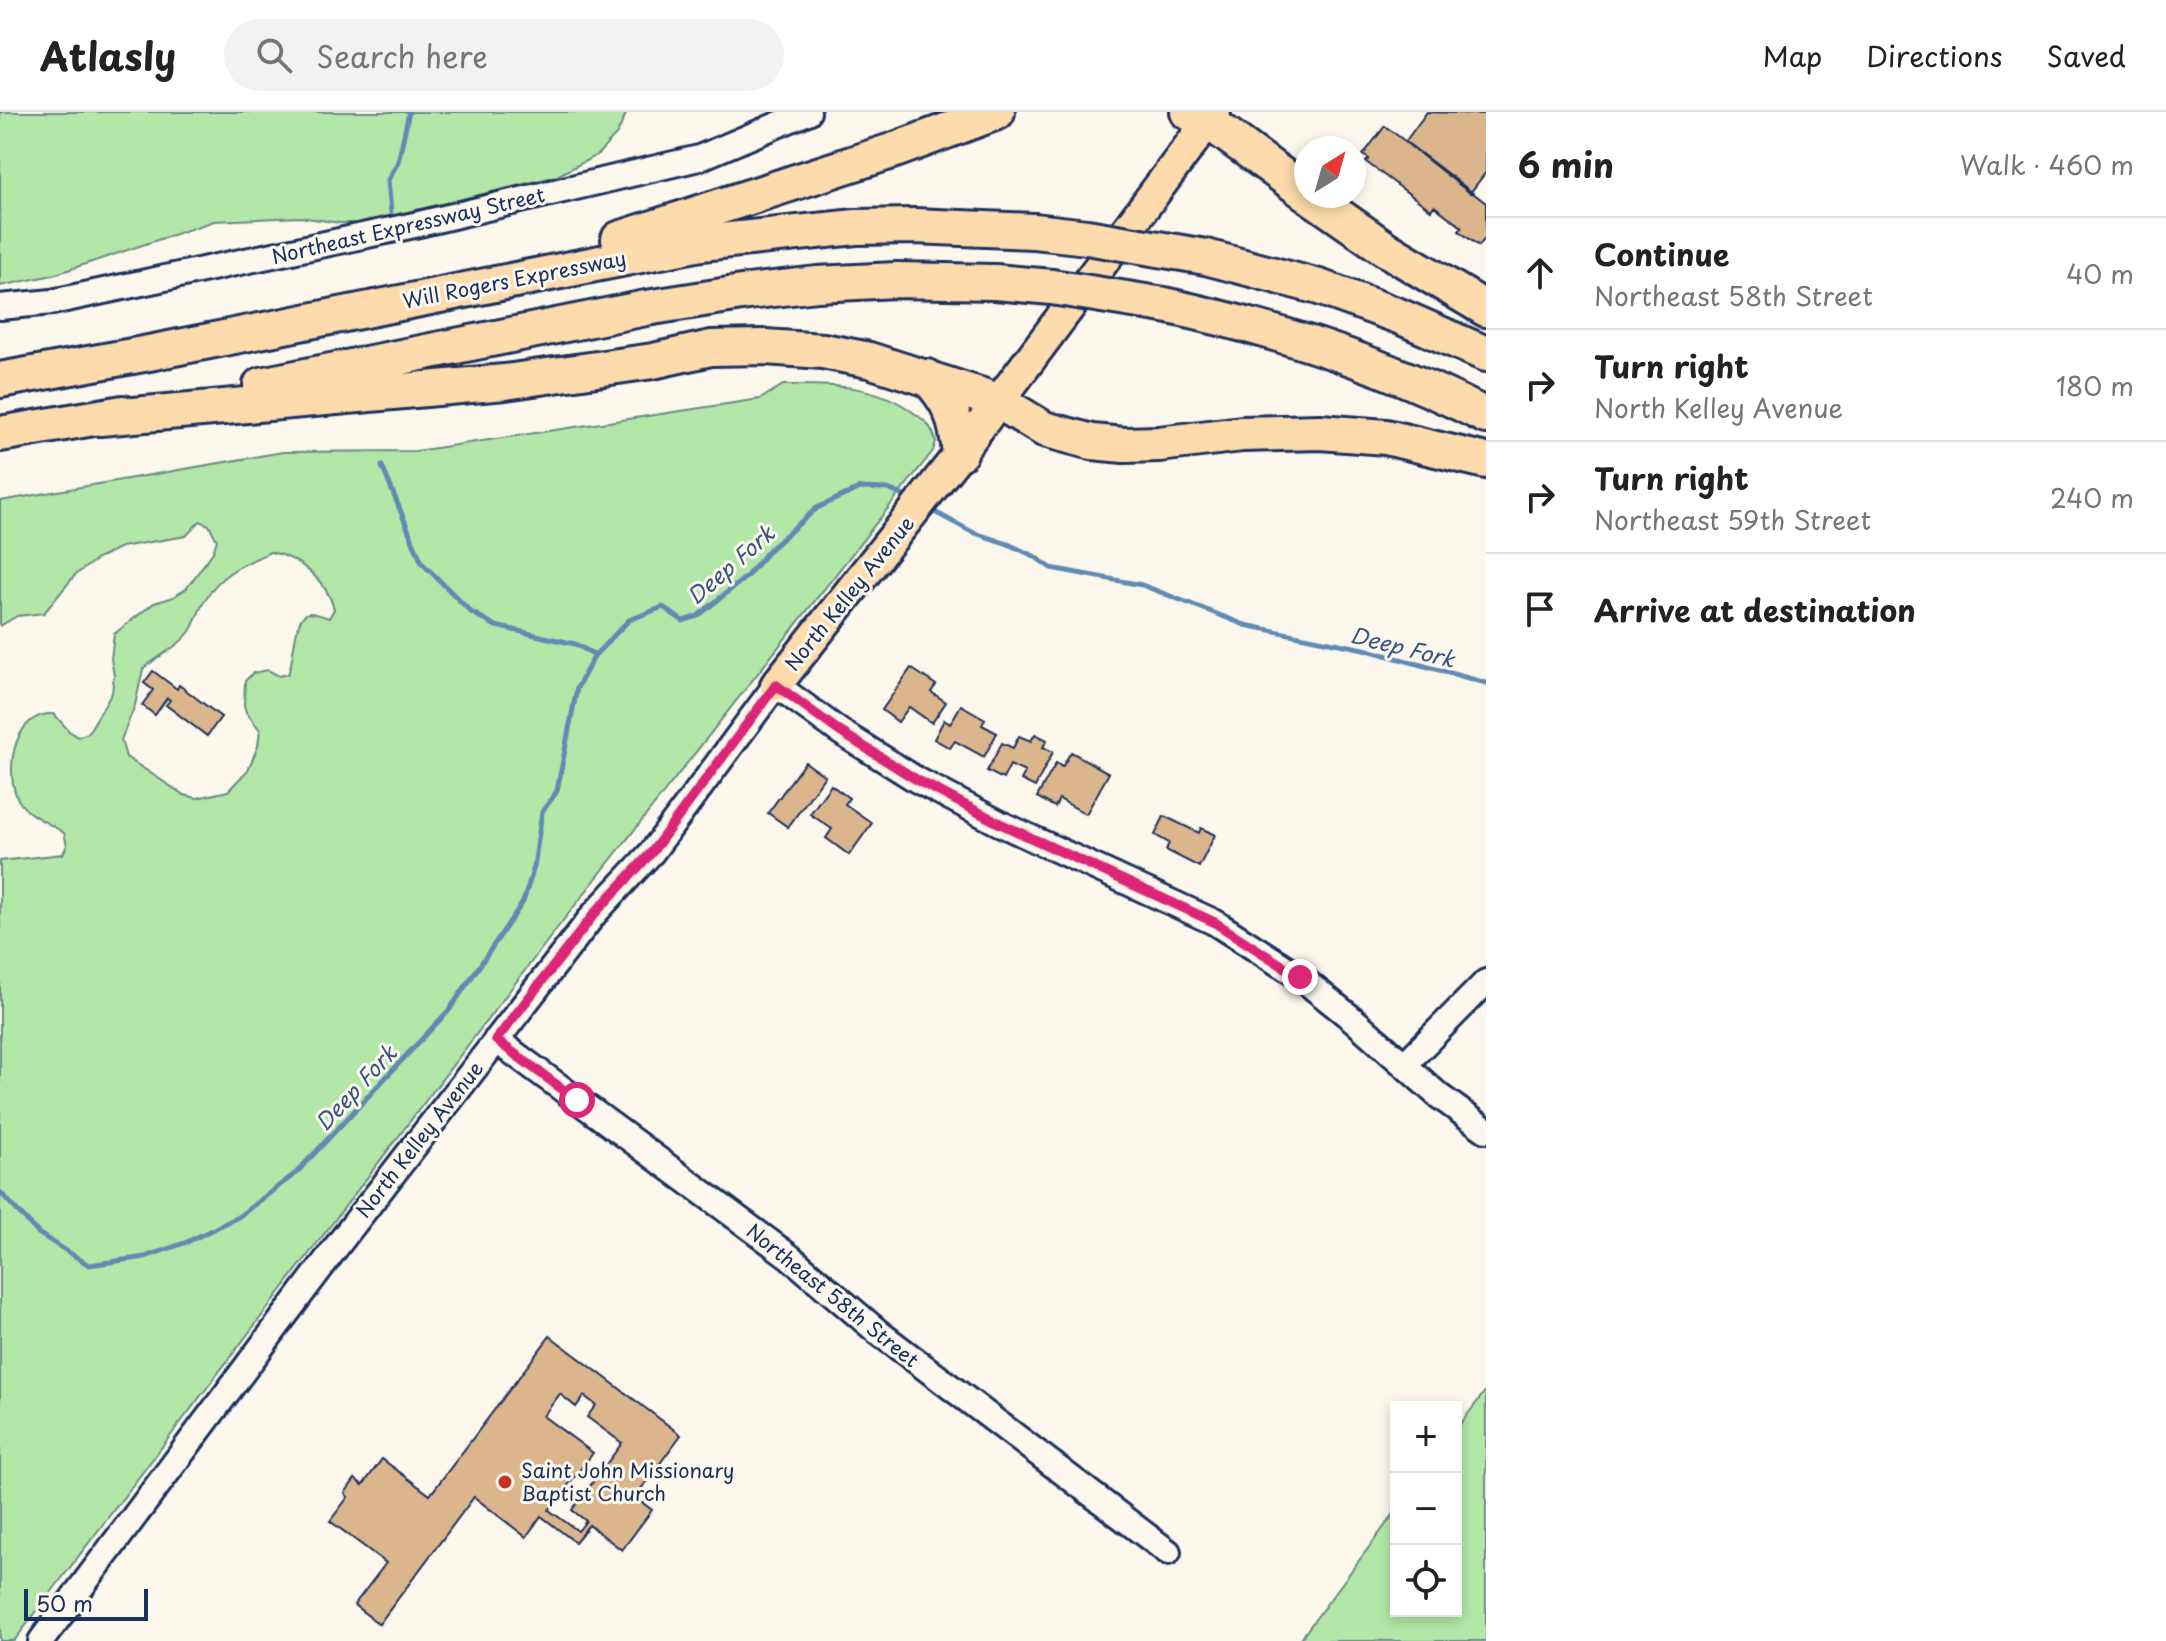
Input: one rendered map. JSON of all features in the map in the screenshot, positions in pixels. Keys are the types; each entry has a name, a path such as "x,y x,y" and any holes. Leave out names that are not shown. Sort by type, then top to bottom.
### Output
{"highway":[{"path":"482,286 895,150 997,112"},
{"path":"1204,115 1294,184"},
{"path":"1327,208 1386,249 1486,309"},
{"name":"Will Rogers Expressway","path":"0,380 661,250 802,231 914,226 1034,231 1206,257 1319,287 1399,316 1486,354"},
{"path":"0,434 100,418 530,330 704,299 817,284 896,280 995,282 1067,289 1236,321 1308,342 1395,374 1486,416"},
{"path":"100,418 505,382 653,361 711,348 765,347 823,351 869,360 998,401 1044,429 1092,442 1147,444 1242,434 1320,432 1386,437 1486,461"},
{"path":"927,377 946,397 957,423 960,453"}],"main road":[{"name":"North Kelley Avenue","path":"776,685 960,453 1204,115"}],"street":[{"name":"Northeast Expressway Street","path":"0,307 52,302 404,227 699,158 808,112"},
{"name":"North Kelley Avenue","path":"41,1641 283,1316 595,913 652,852 776,685"},
{"path":"776,685 839,731 917,780 999,823 1214,922 1300,977 1439,1096 1486,1130"},
{"path":"1404,1065 1486,982"},
{"name":"Northeast 58th Street","path":"496,1040 790,1257 878,1332 1168,1552"}],"green space":[{"path":"0,112 627,112 617,134 597,155 557,176 362,223 300,217 214,221 53,275 0,286"},
{"path":"783,385 835,386 868,391 899,403 918,416 930,428 936,441 933,451 558,927 14,1641 0,1641 0,861 63,854 67,845 64,833 30,813 20,802 13,783 13,755 22,730 41,715 54,714 78,737 88,733 112,693 114,634 154,603 186,589 213,552 217,540 209,525 200,521 186,536 121,547 75,575 44,613 17,616 0,626 0,501 283,452 416,451 760,399","holes":["270,552 301,565 318,580 334,609 329,618 309,613 300,621 288,674 279,676 268,670 253,673 245,681 246,712 260,730 258,746 248,770 228,791 197,798 184,795 126,757 121,740 135,705 143,669 188,634 205,600 225,576"]},
{"path":"1486,1390 1486,1641 1299,1641 1390,1519 1390,1617 1462,1617 1462,1422"}],"building":[{"path":"1427,112 1486,114 1486,172 1470,193 1405,142"},
{"path":"1385,126 1486,203 1486,237 1479,246 1459,231 1462,227 1434,206 1431,210 1366,162 1369,159 1366,151"},
{"path":"911,668 936,685 931,692 946,702 932,723 909,707 898,722 882,710"},
{"path":"153,671 177,689 179,685 221,717 207,736 166,705 170,700 167,698 155,715 142,705 153,690 144,683"},
{"path":"961,705 985,719 982,725 997,733 984,757 955,741 950,748 934,739 944,720 950,724"},
{"path":"1035,734 1047,740 1043,747 1053,752 1035,787 1021,780 1025,772 1010,765 1003,779 987,771 1002,743 1013,748 1019,736 1031,741"},
{"path":"1071,752 1109,773 1086,814 1059,799 1055,807 1037,797 1056,763 1062,767"},
{"path":"805,762 825,776 788,827 768,813"},
{"path":"831,785 849,798 845,804 872,823 849,855 826,838 832,829 810,814"},
{"path":"1164,816 1199,833 1201,828 1215,835 1199,867 1166,850 1169,843 1155,835"},
{"name":"Saint John Missionary Baptist Church","path":"550,1336 681,1435 635,1497 652,1510 622,1550 589,1525 575,1542 541,1516 526,1537 474,1497 379,1624 354,1605 386,1563 330,1521 348,1497 345,1493 355,1479 363,1485 382,1459 430,1495","holes":["560,1394 576,1407 584,1396 596,1405 587,1417 622,1443 572,1510 586,1521 578,1531 549,1510 593,1453 543,1416"]}],"waterway":[{"path":"391,212 388,180 398,162 409,112"},
{"path":"382,466 422,563 471,612 496,626 575,644 595,655"},
{"name":"Deep Fork","path":"0,1192 38,1233 89,1265 145,1257 187,1242 238,1217 296,1173 450,1009 523,902 534,867 542,812 557,791 577,688 595,655 629,620 663,607 683,621 698,616 746,577 770,549 817,508 860,488 888,489 909,498"},
{"name":"Deep Fork","path":"929,509 972,532 1034,556 1051,568 1142,585 1245,625 1364,649 1486,683"}],"place":[{"name":"Saint John Missionary Baptist Church","path":"505,1482"}],"route":[{"path":"577,1100 496,1040 595,913 652,852 776,685 839,731 917,780 999,823 1214,922 1300,977"}]}
